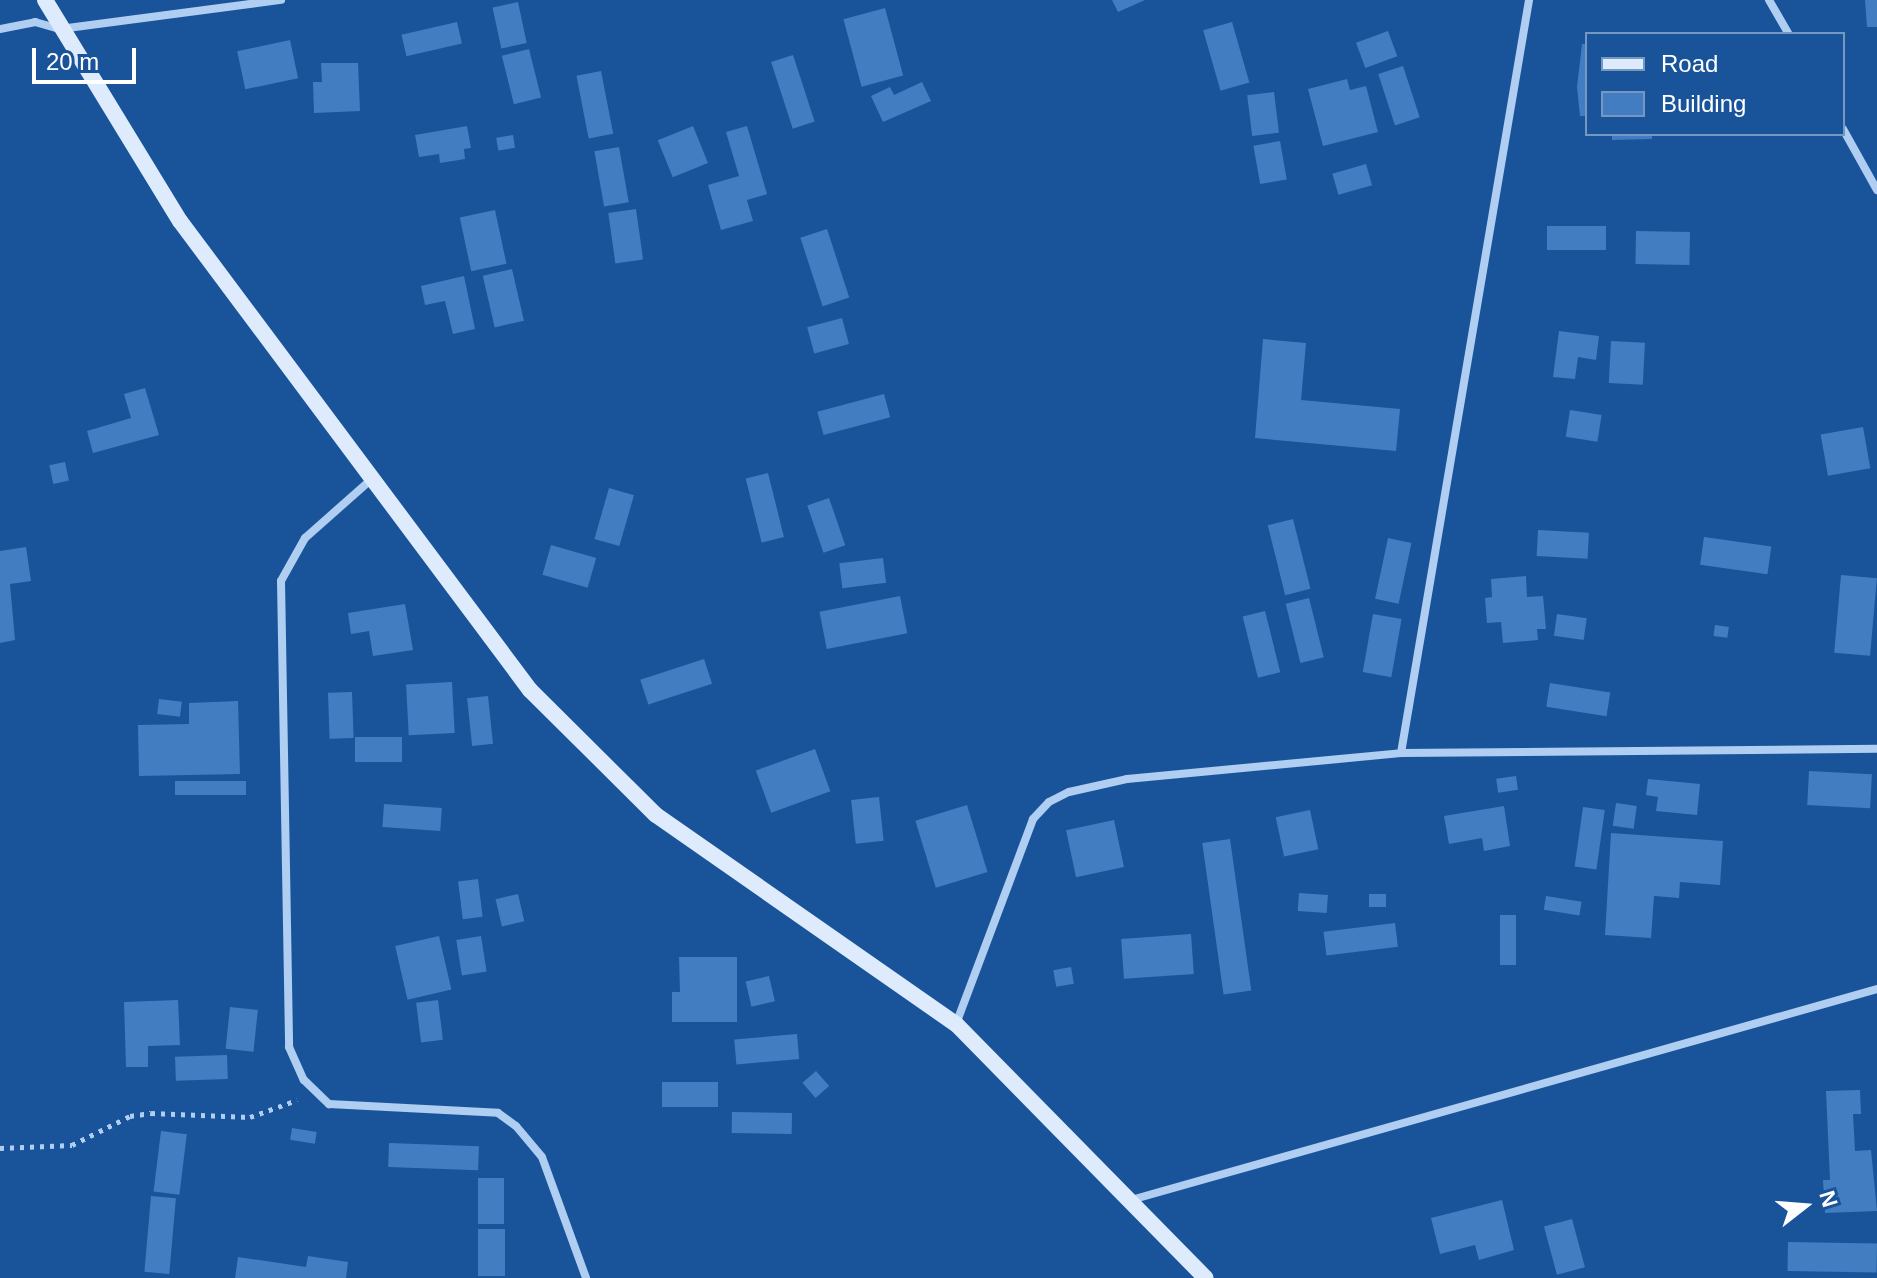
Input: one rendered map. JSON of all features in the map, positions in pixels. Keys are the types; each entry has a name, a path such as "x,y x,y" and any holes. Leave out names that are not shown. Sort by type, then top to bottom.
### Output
{"street":[{"path":"45,0 180,221 375,476 530,690 600,764 656,815 956,1024 1206,1278"},
{"path":"0,29 35,22 60,29 281,0"},
{"path":"1401,753 1529,0"},
{"path":"1769,0 1788,32"},
{"path":"1845,132 1873,173 1877,190"},
{"path":"375,476 356,497 305,538 281,581 289,1047 315,1093 329,1104 498,1113 542,1157 586,1278"},
{"path":"956,1024 1024,839 1049,802 1069,792 1127,779 1401,753 1877,749"},
{"path":"1131,1200 1877,989"}],"path":[{"path":"0,1148 72,1145 130,1116 151,1113 250,1117 315,1093"}],"building":[{"path":"1112,0 1145,0 1118,12"},
{"path":"1865,0 1877,0 1877,27 1867,27"},
{"path":"518,2 527,43 501,48 493,7"},
{"path":"885,8 903,76 862,87 843,19"},
{"path":"457,22 462,43 406,56 401,35"},
{"path":"1232,22 1249,83 1221,91 1203,30"},
{"path":"1388,31 1397,56 1365,68 1356,43"},
{"path":"290,40 298,78 245,89 237,51"},
{"path":"1582,44 1585,44 1585,116 1580,116 1577,87"},
{"path":"529,49 541,98 514,104 502,56"},
{"path":"793,55 815,122 793,129 771,62"},
{"path":"321,63 358,63 360,111 314,113 313,82 322,82"},
{"path":"1403,66 1420,117 1395,125 1378,74"},
{"path":"601,71 613,134 589,139 576,76"},
{"path":"1347,79 1350,90 1366,86 1378,132 1323,146 1308,89"},
{"path":"922,82 931,101 883,122 871,96 890,87 894,95"},
{"path":"1274,92 1279,133 1252,136 1247,95"},
{"path":"467,126 471,148 464,149 465,159 440,163 439,154 419,157 415,135"},
{"path":"693,126 708,163 673,177 658,140"},
{"path":"747,126 767,194 747,200 753,221 721,230 708,185 739,176 726,132"},
{"path":"513,135 515,148 498,150 496,138"},
{"path":"1612,136 1652,136 1652,139 1612,140"},
{"path":"1280,141 1287,179 1260,184 1253,146"},
{"path":"619,147 629,202 604,206 594,151"},
{"path":"1366,164 1372,185 1338,195 1332,174"},
{"path":"636,209 643,260 615,263 608,213"},
{"path":"495,210 506,264 471,271 460,217"},
{"path":"1547,226 1606,226 1606,250 1547,250"},
{"path":"827,229 849,297 823,306 800,238"},
{"path":"1636,231 1690,232 1689,265 1635,264"},
{"path":"512,269 524,321 495,327 483,276"},
{"path":"464,276 475,329 453,334 445,301 425,305 421,286"},
{"path":"842,318 849,344 814,353 807,327"},
{"path":"1559,331 1599,336 1596,360 1578,357 1575,379 1553,377"},
{"path":"1263,339 1306,343 1301,400 1400,409 1396,451 1255,438"},
{"path":"1611,341 1645,343 1643,385 1609,383"},
{"path":"145,388 159,435 93,453 87,431 131,418 124,394"},
{"path":"884,394 890,417 824,435 817,412"},
{"path":"1570,410 1602,415 1597,442 1566,437"},
{"path":"1863,427 1870,468 1828,476 1821,434"},
{"path":"65,462 69,481 53,484 49,465"},
{"path":"768,473 784,537 762,543 746,479"},
{"path":"609,488 634,495 619,546 594,539"},
{"path":"829,498 845,545 824,553 807,505"},
{"path":"1293,519 1310,589 1285,595 1268,525"},
{"path":"1538,530 1589,533 1588,559 1537,556"},
{"path":"1704,537 1771,546 1767,574 1700,565"},
{"path":"1388,538 1411,543 1399,604 1375,599"},
{"path":"551,545 596,558 588,588 542,575"},
{"path":"26,547 31,581 10,584 15,640 0,643 0,551"},
{"path":"883,558 886,583 842,588 839,563"},
{"path":"1841,575 1877,578 1870,656 1834,653"},
{"path":"1526,576 1527,597 1543,596 1546,629 1537,629 1538,640 1503,643 1501,622 1487,623 1485,598 1492,597 1491,579"},
{"path":"900,596 907,633 827,649 820,612"},
{"path":"1309,598 1324,657 1300,663 1286,604"},
{"path":"405,604 413,650 373,656 369,631 351,634 348,613"},
{"path":"1265,611 1280,672 1258,678 1243,617"},
{"path":"1373,614 1402,619 1391,677 1363,672"},
{"path":"1557,614 1587,618 1584,640 1554,636"},
{"path":"1715,625 1729,627 1727,638 1713,636"},
{"path":"704,659 712,684 648,704 640,680"},
{"path":"452,682 455,733 409,735 406,684"},
{"path":"1550,683 1610,693 1606,716 1546,707"},
{"path":"352,692 354,738 330,739 328,693"},
{"path":"488,696 493,744 472,746 467,698"},
{"path":"159,699 182,702 180,717 157,714"},
{"path":"238,701 240,774 139,776 138,725 189,724 189,703"},
{"path":"355,737 402,737 402,762 355,762"},
{"path":"815,749 830,791 771,813 756,771"},
{"path":"1809,771 1872,774 1870,808 1807,805"},
{"path":"1516,776 1518,790 1498,793 1496,779"},
{"path":"1648,779 1700,784 1697,815 1656,811 1658,797 1646,795"},
{"path":"175,781 246,781 246,795 175,795"},
{"path":"879,797 884,841 856,844 851,800"},
{"path":"1616,803 1637,806 1634,829 1613,826"},
{"path":"384,804 442,808 440,831 382,827"},
{"path":"967,805 987,872 936,888 915,821"},
{"path":"1504,806 1510,846 1484,851 1482,838 1449,844 1444,816"},
{"path":"1583,807 1605,810 1596,869 1575,866"},
{"path":"1310,810 1318,849 1284,856 1276,817"},
{"path":"1114,820 1124,867 1076,877 1066,830"},
{"path":"1611,833 1723,841 1720,885 1680,882 1679,898 1654,896 1651,938 1605,935"},
{"path":"1230,839 1251,991 1224,994 1202,843"},
{"path":"478,879 483,917 463,919 458,881"},
{"path":"1299,893 1328,895 1327,913 1298,911"},
{"path":"518,894 524,921 502,926 496,899"},
{"path":"1369,894 1386,894 1386,907 1369,907"},
{"path":"1546,896 1582,902 1579,915 1544,910"},
{"path":"1500,915 1516,915 1516,965 1500,965"},
{"path":"1395,923 1398,947 1326,956 1324,932"},
{"path":"1191,934 1194,974 1124,979 1121,939"},
{"path":"439,936 451,990 408,1000 395,946"},
{"path":"481,936 487,972 462,975 456,940"},
{"path":"679,957 737,957 737,1022 672,1022 672,992 680,992"},
{"path":"1071,967 1074,984 1056,987 1053,970"},
{"path":"769,976 775,1001 751,1007 746,981"},
{"path":"178,1000 180,1045 148,1046 148,1067 126,1067 124,1002"},
{"path":"438,1000 443,1040 421,1042 416,1003"},
{"path":"230,1007 258,1010 253,1052 226,1049"},
{"path":"797,1034 799,1059 736,1064 734,1039"},
{"path":"227,1055 228,1079 176,1081 175,1057"},
{"path":"816,1071 829,1086 816,1098 802,1083"},
{"path":"662,1082 718,1082 718,1107 662,1107"},
{"path":"1860,1090 1861,1114 1853,1114 1855,1151 1871,1150 1877,1211 1825,1213 1823,1180 1830,1180 1826,1091"},
{"path":"732,1112 792,1113 792,1134 732,1133"},
{"path":"292,1128 317,1132 315,1144 290,1140"},
{"path":"161,1131 187,1134 179,1195 154,1192"},
{"path":"389,1143 479,1146 478,1170 388,1167"},
{"path":"478,1178 504,1178 504,1224 478,1224"},
{"path":"151,1196 176,1198 169,1274 144,1272"},
{"path":"1502,1200 1514,1250 1479,1260 1475,1245 1440,1254 1431,1218"},
{"path":"1572,1219 1585,1267 1557,1275 1544,1227"},
{"path":"478,1229 505,1229 505,1276 478,1276"},
{"path":"1788,1242 1877,1244 1876,1273 1787,1271"},
{"path":"308,1256 348,1262 346,1278 235,1278 238,1257 306,1267"}]}
